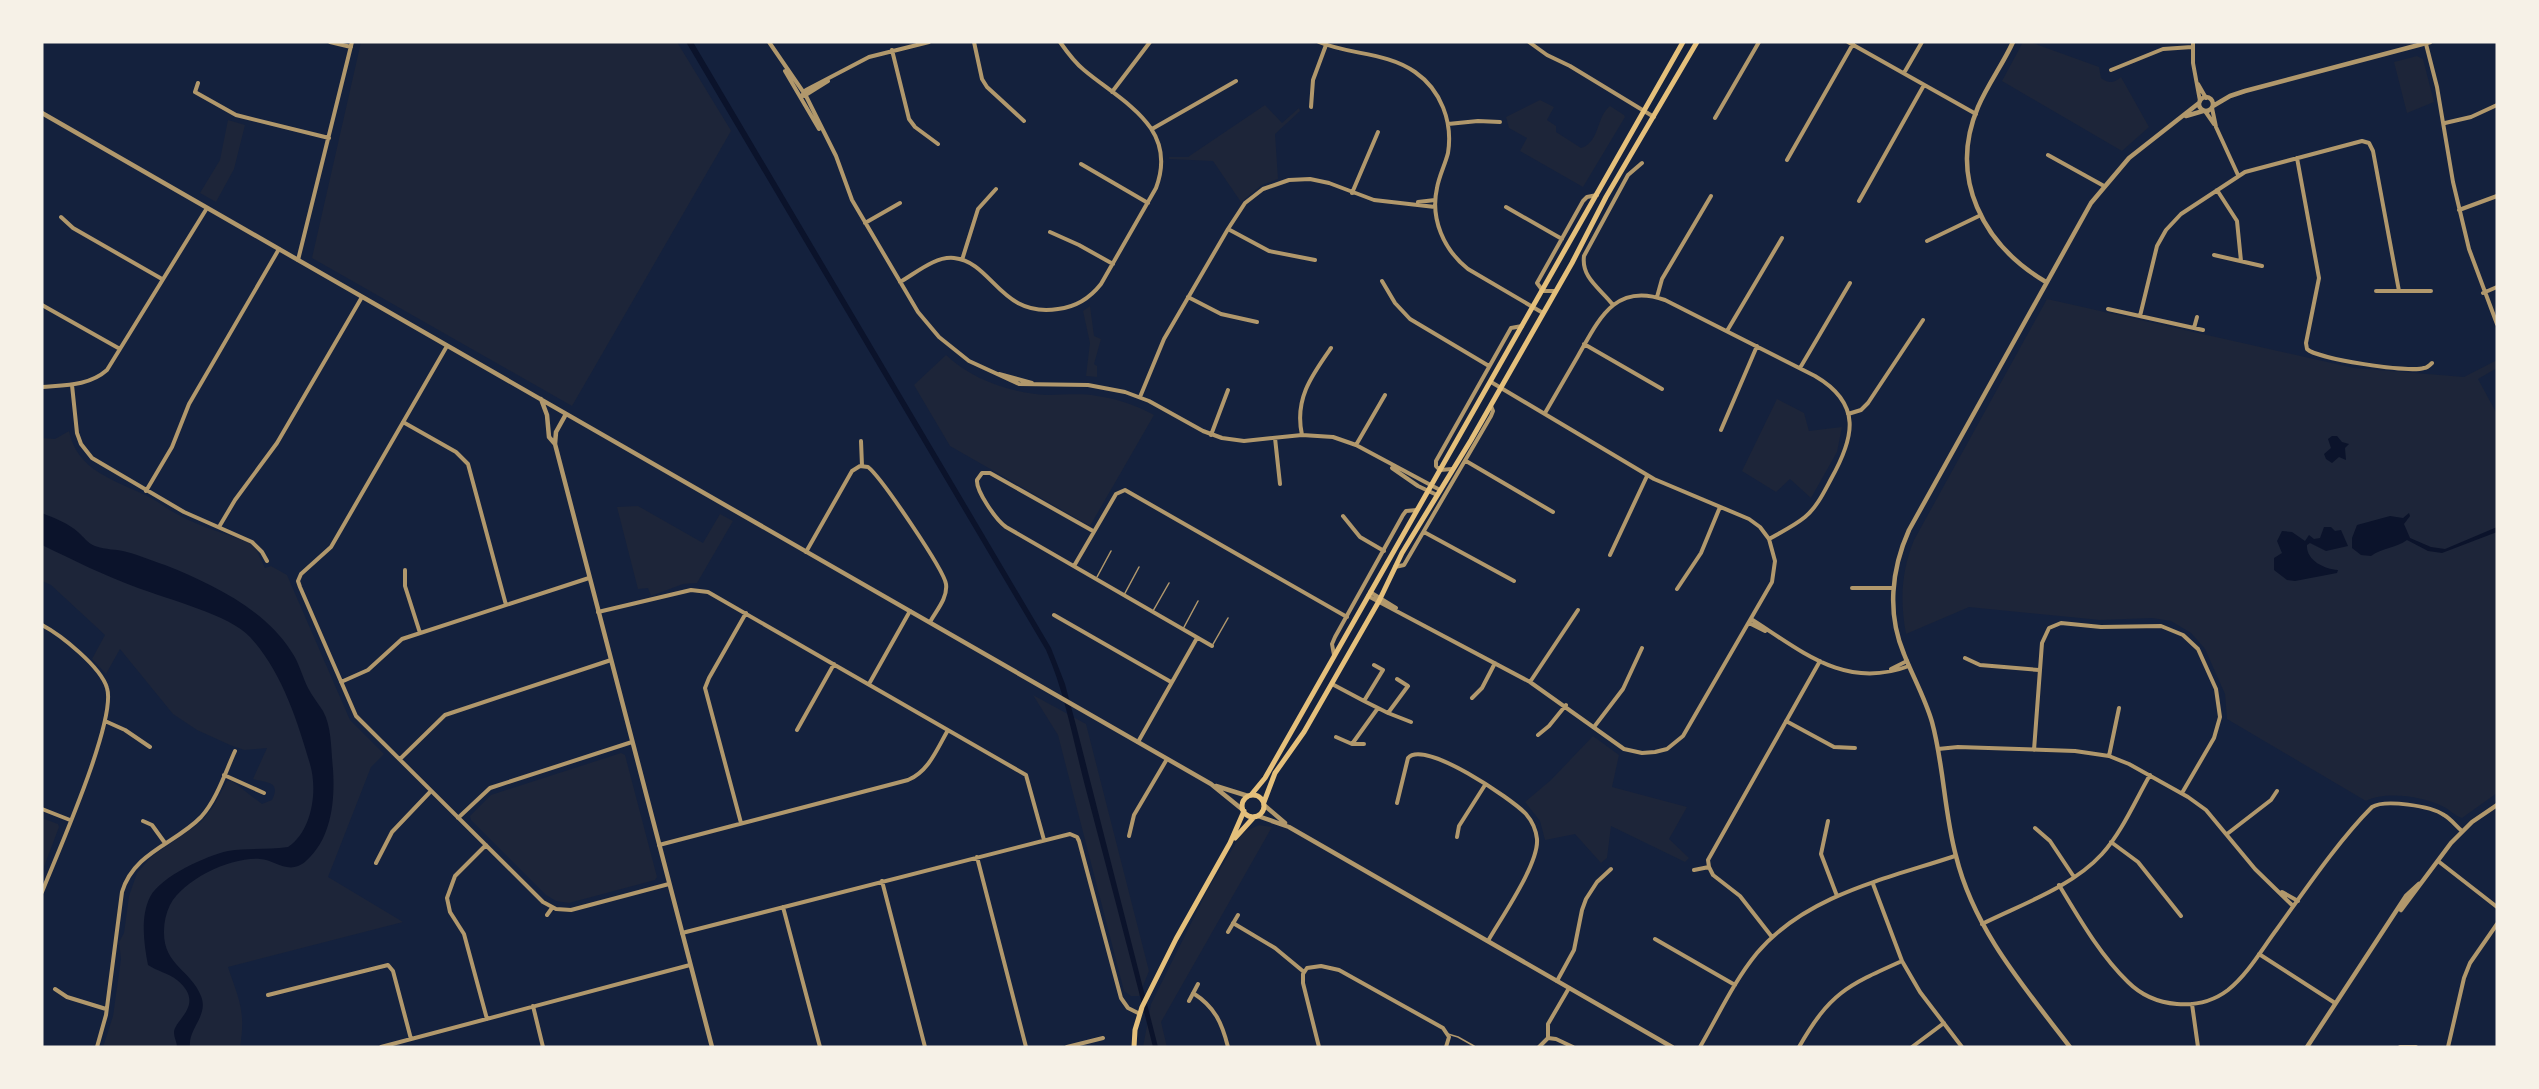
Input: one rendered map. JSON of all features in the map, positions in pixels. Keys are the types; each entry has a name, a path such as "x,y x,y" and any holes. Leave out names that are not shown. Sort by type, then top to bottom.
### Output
{"main road":[{"path":"1134,1047 1140,1014 1176,939 1230,843 1243,811 1243,804 1265,778 1683,42"},
{"path":"1230,843 1263,812 1275,773 1295,747 1315,714 1380,599 1395,567 1556,291 1594,218 1697,42"},
{"path":"1481,399 1490,405"},
{"path":"1313,691 1324,697"},
{"path":"1304,707 1315,714"},
{"path":"1250,796 1260,797 1264,804"},
{"path":"1243,811 1248,816 1256,817"}],"street":[{"path":"298,260 352,44 330,42"},
{"path":"769,42 789,81 804,95"},
{"path":"804,95 869,57 926,42"},
{"path":"974,42 982,79 987,87 1024,121"},
{"path":"900,282 937,261 948,258 962,260 974,266 1014,301 1034,309 1047,310 1068,307 1087,298 1101,284 1157,184 1161,165 1160,146 1152,129 1142,116 1078,65 1060,42"},
{"path":"1112,92 1150,42"},
{"path":"1319,42 1395,61 1414,71 1430,86 1438,96 1448,124 1448,150 1435,200 1441,235 1457,260 1474,273 1543,313"},
{"path":"1529,42 1551,58 1570,66 1654,117"},
{"path":"1715,118 1759,42"},
{"path":"1904,73 1922,42"},
{"path":"2013,42 1976,114 1969,141 1968,165 1972,193 1992,235 2006,253 2046,282"},
{"path":"1787,160 1851,43 1976,114"},
{"path":"2070,1047 2008,964 1982,924 1967,891 1955,856 1938,749 1926,702 1896,631 1893,588 1898,560 1909,530 2081,219 2104,186 2138,150 2200,102 2208,98 2230,96 2428,43 2445,123 2459,210 2483,293 2497,324"},
{"path":"2111,70 2163,49 2192,44 2200,102 2216,127 2238,175"},
{"path":"1311,107 1313,80 1326,45"},
{"path":"892,50 909,118 915,127 938,144"},
{"path":"1152,129 1236,81"},
{"path":"2196,81 2212,107 2216,127"},
{"path":"198,83 195,92 236,115 329,138"},
{"path":"1858,201 1924,85"},
{"path":"804,95 803,105 836,156 852,200 918,312 939,338 969,361 1019,384 1099,386 1140,397 1211,435 1244,441 1323,435 1356,445 1428,491 1439,493"},
{"path":"2183,117 2204,111 2230,96"},
{"path":"2445,123 2471,117 2497,105"},
{"path":"42,113 1211,784 1243,811"},
{"path":"1448,124 1473,121 1500,123"},
{"path":"1352,193 1378,132"},
{"path":"2140,316 2153,258 2163,235 2181,214 2238,175 2365,141 2371,145 2399,291"},
{"path":"2048,155 2104,186"},
{"path":"2297,158 2319,278 2306,341 2307,349 2315,355 2359,364 2421,369 2432,363"},
{"path":"1612,305 1586,275 1584,256 1628,176 1642,163"},
{"path":"1081,164 1148,203"},
{"path":"1140,397 1161,345 1227,229 1245,203 1263,189 1280,182 1300,178 1318,180 1384,202 1435,207"},
{"path":"962,260 978,209 996,189"},
{"path":"2217,190 2237,221 2241,261"},
{"path":"1556,291 1543,291 1537,283 1583,201 1587,197 1598,195"},
{"path":"1657,297 1662,279 1711,196"},
{"path":"2459,210 2497,196"},
{"path":"1411,203 1435,200"},
{"path":"865,223 900,203"},
{"path":"1506,207 1562,239"},
{"path":"42,387 72,385 102,375 120,350 207,208"},
{"path":"1927,241 1981,215"},
{"path":"61,217 73,228 162,279"},
{"path":"1227,229 1269,251 1315,260"},
{"path":"1050,232 1079,244 1113,264"},
{"path":"1727,331 1782,237"},
{"path":"146,491 172,447 189,404 279,249"},
{"path":"2214,255 2262,266"},
{"path":"1382,281 1395,303 1410,319 1489,366"},
{"path":"1800,368 1850,283"},
{"path":"2483,293 2497,287"},
{"path":"2376,291 2431,291"},
{"path":"1545,413 1599,319 1612,305 1633,296 1657,297 1800,368 1835,391 1848,414 1850,433 1847,450 1820,498 1803,519 1769,539"},
{"path":"219,527 235,500 277,443 362,297"},
{"path":"1188,297 1221,314 1257,322"},
{"path":"42,305 120,350"},
{"path":"2108,309 2203,330"},
{"path":"2194,328 2197,317"},
{"path":"1848,414 1861,410 1868,403 1923,320"},
{"path":"1452,469 1440,470 1436,466 1436,461 1511,328 1522,326"},
{"path":"1584,344 1662,389"},
{"path":"447,346 331,547 298,578 300,587 356,716 543,902 552,908 571,910 669,884"},
{"path":"1721,430 1757,346"},
{"path":"1302,435 1300,406 1304,390 1331,348"},
{"path":"1369,594 1530,682 1566,705 1618,746 1635,753 1655,752 1672,746 1687,731 1770,586 1775,571 1774,551 1769,539 1760,527 1749,519 1647,476 1491,382"},
{"path":"72,385 77,432 84,449 100,465 184,512 252,542 267,561"},
{"path":"1211,435 1228,390"},
{"path":"1356,445 1385,395"},
{"path":"541,399 547,415 549,437 555,444"},
{"path":"1395,567 1404,566 1466,461 1493,411 1490,405"},
{"path":"566,414 556,432 555,444 712,1047"},
{"path":"403,422 456,452 468,464 506,606"},
{"path":"1275,438 1280,484"},
{"path":"861,441 862,466"},
{"path":"1466,461 1553,512"},
{"path":"1385,462 1432,485 1439,493"},
{"path":"806,552 852,471 862,466 868,467 874,472 927,549 945,579 945,595 930,622"},
{"path":"1093,531 990,473 984,472 977,478 976,486 1002,524 1212,646"},
{"path":"1610,555 1647,476"},
{"path":"1074,566 1093,531 1116,494 1121,490 1347,617"},
{"path":"1677,588 1701,554 1720,507"},
{"path":"1334,655 1333,642 1405,512 1417,510"},
{"path":"1342,516 1360,537 1384,551"},
{"path":"1424,532 1514,581"},
{"path":"405,570 405,586 420,633"},
{"path":"341,682 368,670 399,641 589,578"},
{"path":"1852,588 1893,588"},
{"path":"598,612 691,590 708,592 1026,775 1044,840"},
{"path":"1530,682 1578,610"},
{"path":"869,684 910,611"},
{"path":"741,823 705,688 746,613"},
{"path":"1054,615 1171,682"},
{"path":"1750,621 1835,669 1854,674 1885,673 1908,663"},
{"path":"2034,750 2039,670 2044,634 2057,624 2110,627 2156,626 2172,630 2189,640 2200,653 2216,689 2220,717 2214,738 2182,793"},
{"path":"42,626 76,649 101,675 109,700 88,777 42,892"},
{"path":"1138,742 1197,638"},
{"path":"1594,727 1626,683 1642,648"},
{"path":"1965,658 1980,665 2039,670"},
{"path":"400,759 445,715 611,660"},
{"path":"1772,937 1740,896 1713,875 1708,860 1820,661"},
{"path":"1472,698 1482,688 1495,663"},
{"path":"797,730 834,664"},
{"path":"1364,701 1383,670 1374,664"},
{"path":"1388,713 1408,686 1397,679"},
{"path":"1332,684 1388,713 1411,722"},
{"path":"1538,735 1549,726 1566,705"},
{"path":"1352,744 1367,719 1378,708"},
{"path":"2109,756 2119,708"},
{"path":"105,721 125,730 150,747"},
{"path":"1786,721 1833,747 1855,747"},
{"path":"659,844 917,776 928,765 948,730"},
{"path":"1335,737 1352,744 1364,744"},
{"path":"458,818 490,788 632,741"},
{"path":"1938,749 1958,747 2085,752 2109,756 2150,775 2206,810 2250,864 2294,906"},
{"path":"97,1047 107,1010 124,885 134,868 192,825 205,812 235,751"},
{"path":"1396,803 1406,762 1410,755 1419,754 1446,761 1525,813 1534,828 1537,842 1533,862 1488,941"},
{"path":"1129,836 1134,815 1167,759"},
{"path":"224,775 264,793"},
{"path":"1982,924 2074,877 2101,854 2111,842 2150,775"},
{"path":"1211,784 1250,796"},
{"path":"1457,837 1459,826 1485,785"},
{"path":"376,862 392,832 431,791"},
{"path":"2227,834 2271,800 2277,791"},
{"path":"2059,885 2082,922 2128,982 2157,1000 2192,1004 2218,997 2240,979 2365,814 2376,804 2388,802 2434,810 2444,815 2462,831"},
{"path":"1264,804 1289,827 1672,1047"},
{"path":"2307,1047 2406,896 2419,884 2462,831 2497,805"},
{"path":"42,809 70,820"},
{"path":"1256,817 1289,827"},
{"path":"143,821 152,825 165,843"},
{"path":"1828,821 1821,854 1837,897"},
{"path":"2035,828 2050,841 2074,877"},
{"path":"682,933 1067,834 1074,835 1079,842 1121,998 1128,1008 1140,1014"},
{"path":"2111,842 2138,862 2181,916"},
{"path":"486,845 455,876 445,894 449,909 464,934 487,1019"},
{"path":"1700,1047 1752,960 1772,937 1804,913 1837,897 1955,856"},
{"path":"977,857 1026,1047"},
{"path":"2438,861 2497,907"},
{"path":"1694,870 1709,867"},
{"path":"1557,981 1574,950 1586,899 1597,882 1611,869"},
{"path":"882,881 925,1047"},
{"path":"1873,884 1902,961 1962,1047"},
{"path":"2276,888 2298,901"},
{"path":"783,907 820,1047"},
{"path":"547,915 552,908"},
{"path":"1228,932 1238,915"},
{"path":"1233,923 1275,948 1304,972"},
{"path":"2448,1047 2463,978 2475,955 2497,924"},
{"path":"1655,939 1735,985"},
{"path":"2259,954 2335,1003"},
{"path":"268,995 389,965 393,959"},
{"path":"1799,1047 1818,1015 1840,993 1854,983 1902,961"},
{"path":"389,965 392,968 411,1039"},
{"path":"381,1047 690,965"},
{"path":"1319,1047 1303,983 1304,972 1310,967 1321,966 1339,970 1443,1028 1448,1034 1446,1047"},
{"path":"1189,1001 1198,984"},
{"path":"1539,1047 1548,1038 1548,1024 1569,988"},
{"path":"55,989 67,997 107,1010"},
{"path":"1193,993 1214,1010 1221,1023 1228,1047"},
{"path":"2192,1004 2198,1047"},
{"path":"533,1006 543,1047"},
{"path":"1912,1047 1944,1023"},
{"path":"1067,1047 1103,1038"},
{"path":"1548,1038 1573,1047"},
{"path":"2400,1047 2416,1047"}],"lane":[{"path":"1096,579 1111,551"},
{"path":"1124,595 1140,567"},
{"path":"1153,612 1169,583"},
{"path":"1183,629 1198,601"},
{"path":"1212,646 1228,618"},
{"path":"1328,647 1333,642"},
{"path":"1448,1034 1474,1046"}],"shaded area":[{"path":"361,42 677,42 730,129 731,131 572,406 312,258"},
{"path":"686,42 693,42 1051,648 1065,684 1158,1047 1153,1047 1064,700 1046,650"},
{"path":"2023,42 2030,42 2099,67 2101,78 2109,82 2114,82 2121,77 2149,127 2122,151 2002,81"},
{"path":"2417,56 2423,59 2434,102 2407,113 2394,62"},
{"path":"1540,100 1554,107 1547,120 1556,126 1556,132 1581,148 1592,140 1602,116 1610,106 1625,117 1583,187 1520,151 1527,138 1509,128 1506,117"},
{"path":"1265,105 1282,123 1299,108 1300,111 1275,134 1278,179 1262,185 1241,202 1213,161 1169,159 1169,157 1188,157"},
{"path":"228,120 245,125 234,169 216,202 200,193 220,160"},
{"path":"2047,299 2354,368 2464,377 2497,360 2497,368 2478,379 2497,414 2497,793 2462,818 2442,806 2414,797 2383,796 2366,801 2227,719 2225,694 2205,649 2191,633 2171,621 2152,618 2100,620 1969,607 1906,634 1903,610 1904,575 1914,540"},
{"path":"1090,306 1094,336 1101,339 1094,364 1097,366 1097,377 1086,376 1090,343 1083,311"},
{"path":"946,355 968,372 993,384 1034,394 1105,397 1127,403 1154,415 1090,526 950,446 914,385"},
{"path":"1777,399 1804,413 1809,431 1842,427 1837,452 1811,498 1790,479 1776,492 1742,471"},
{"path":"69,431 73,445 80,456 99,472 187,519 248,542 256,549 265,568 271,566 287,575 350,720 384,754 371,767 328,877 403,922 228,967 242,1015 240,1047 103,1047 113,1016 121,959 119,942 124,933 129,896 137,873 151,857 201,822 213,807 227,781 232,781 262,804 272,800 275,789 270,784 253,779 267,748 244,750 230,745 197,730 173,714 120,649 106,674 92,659 105,635 51,585 42,581 42,438 55,439"},
{"path":"2337,436 2342,442 2349,444 2345,448 2346,460 2339,457 2332,463 2326,459 2324,454 2331,448 2328,439"},
{"path":"638,506 703,543 720,514 733,521 697,583 683,584 651,596 648,588 638,589 617,507"},
{"path":"42,513 70,526 92,545 132,553 165,565 218,589 252,610 267,622 291,651 328,724 333,769 332,806 326,830 315,852 306,861 294,867 260,859 248,859 222,866 197,878 177,895 170,905 164,931 168,952 196,987 203,1003 201,1016 190,1040 190,1047 177,1047 174,1035 175,1028 189,1004 189,997 185,989 174,978 148,965 144,922 150,897 156,889 174,875 208,857 228,851 288,847 303,831 311,810 313,786 310,764 294,714 280,681 250,637 241,629 213,615 89,568 42,545"},
{"path":"2409,513 2410,516 2404,524 2410,538 2431,547 2445,549 2497,527 2497,532 2442,553 2428,551 2407,540 2371,556 2361,555 2352,548 2352,538 2357,525 2390,516 2403,518"},
{"path":"2324,527 2331,527 2335,531 2341,530 2348,546 2326,551 2310,543 2307,545 2307,550 2317,563 2338,570 2337,573 2295,581 2287,580 2274,570 2274,558 2282,553 2277,541 2282,531 2292,532 2305,541 2309,535 2314,539 2320,538"},
{"path":"1033,695 1086,724 1149,971 1139,996 1131,996 1124,991 1058,735"},
{"path":"1593,736 1619,755 1612,787 1687,807 1669,839 1689,858 1685,862 1611,826 1607,858 1601,863 1575,834 1545,840 1540,821 1525,802 1551,780"},
{"path":"621,753 625,755 657,877 655,880 569,903 556,901 546,895 471,820 470,816 491,795"},
{"path":"42,818 58,824 59,827 42,872"},
{"path":"1259,825 1272,827 1161,1022 1167,1047 1143,1047 1151,1004 1208,889 1242,833"}]}
